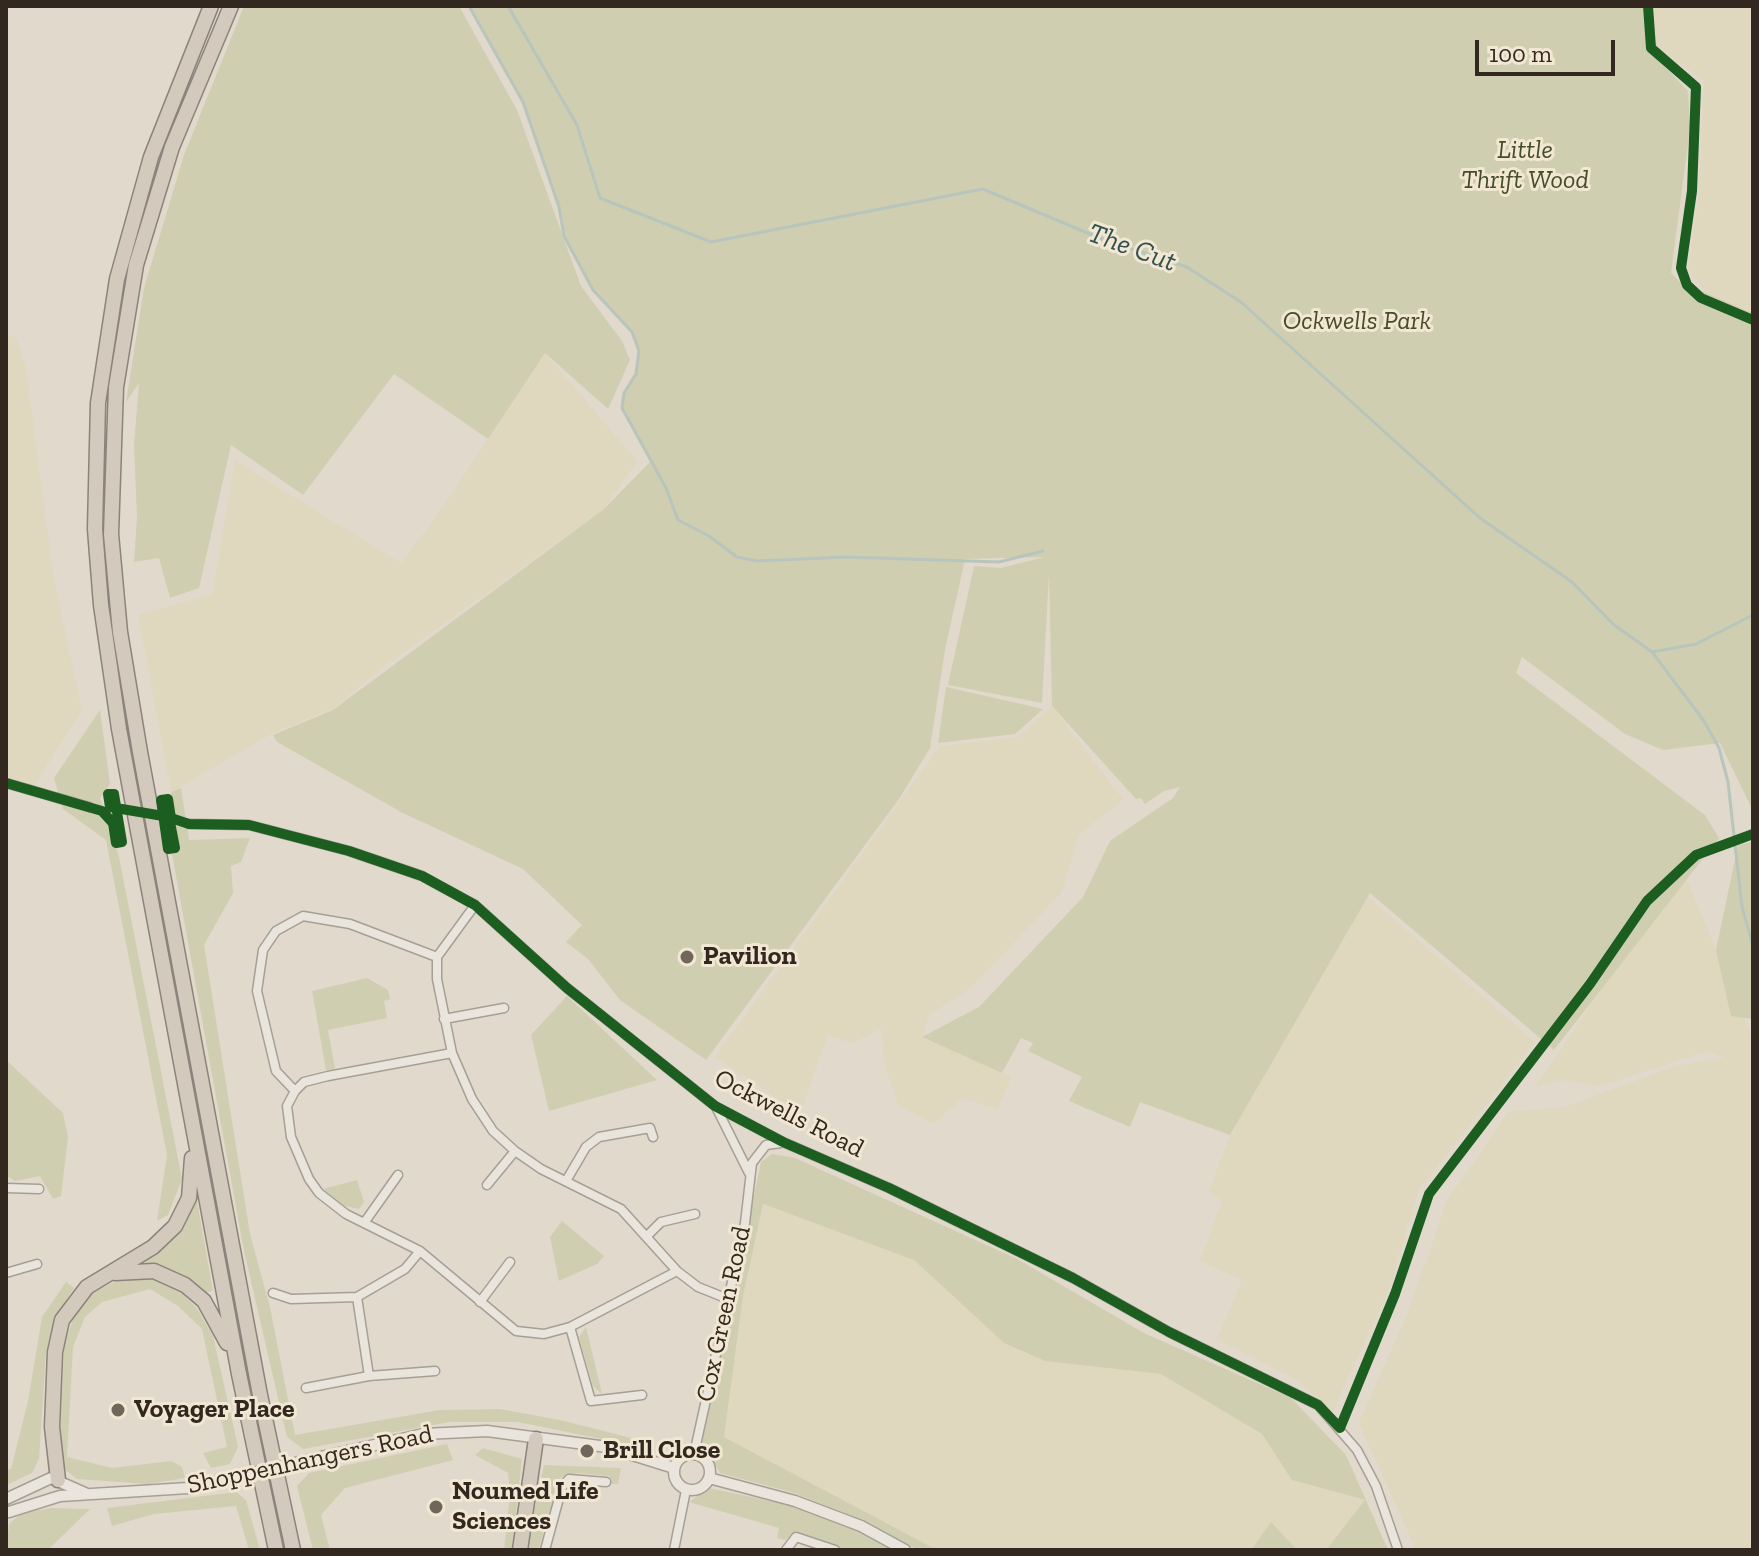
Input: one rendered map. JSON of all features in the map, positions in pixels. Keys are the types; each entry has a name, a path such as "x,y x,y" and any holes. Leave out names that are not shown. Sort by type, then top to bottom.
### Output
{"highway":[{"path":"211,6 151,157 122,254 103,353 94,466 96,554 107,654 239,1374 276,1550"},
{"path":"231,6 172,147 136,265 115,399 111,534 120,632 136,728 257,1381 293,1546"},
{"path":"51,1482 54,1363 59,1330 73,1301 87,1287 153,1247 180,1218 191,1187 190,1113"},
{"path":"107,1274 154,1271 185,1285 212,1312 239,1374"},
{"path":"520,1550 536,1439"}],"street":[{"path":"6,783 89,807"},
{"name":"Ockwells Road","path":"189,824 249,825 349,851 422,876 475,905 567,988 715,1106 783,1142 889,1188 1073,1278 1169,1332 1318,1405 1357,1450 1376,1486 1398,1550"},
{"path":"475,905 437,957 444,1019 452,1053 472,1099 493,1131 515,1151 621,1209 677,1271 698,1287 728,1299"},
{"path":"295,1091 276,1071 257,991 263,950 276,931 303,916 350,924 437,957"},
{"path":"444,1019 504,1008"},
{"path":"452,1053 316,1079 304,1082 295,1091 287,1106 291,1137 309,1179 332,1205 420,1251 516,1331 544,1334 570,1327 677,1271"},
{"path":"715,1106 750,1174"},
{"path":"566,1181 586,1147 599,1137 650,1128 653,1137"},
{"path":"750,1174 752,1163 766,1145 783,1142"},
{"path":"487,1185 515,1151"},
{"name":"Cox Green Road","path":"694,1454 745,1223 750,1174"},
{"path":"364,1223 398,1175"},
{"path":"6,1188 39,1189"},
{"path":"647,1236 661,1222 695,1215"},
{"path":"273,1293 291,1299 357,1297 405,1269 420,1251"},
{"path":"480,1302 510,1262"},
{"path":"6,1273 37,1264"},
{"path":"357,1297 369,1376"},
{"path":"570,1327 591,1401 642,1395"},
{"path":"306,1388 369,1376 435,1371"},
{"name":"Shoppenhangers Road","path":"43,1499 51,1501 60,1496 188,1488 391,1440 458,1430 607,1447 674,1468"},
{"path":"694,1454 709,1465 709,1478 698,1490 686,1490 674,1479 674,1468 679,1459 694,1454"},
{"path":"709,1478 795,1501 861,1526 905,1550"},
{"path":"545,1550 562,1487 569,1479 606,1482"},
{"path":"51,1482 60,1496"},
{"path":"7,1507 43,1499 51,1482"},
{"path":"7,1507 51,1482"},
{"name":"Shoppenhangers Road","path":"51,1482 86,1494"},
{"path":"674,1550 686,1490"},
{"path":"786,1550 796,1537 835,1550"}],"shaded area":[{"path":"1653,6 1753,6 1753,311 1708,295 1688,271 1699,194 1704,81 1654,44"},
{"path":"6,334 16,338 26,369 54,579 82,710 34,786 6,777"},
{"path":"545,353 637,461 604,509 379,670 334,708 273,733 171,792 138,615 212,594 235,461 401,563 442,509"},
{"path":"1052,706 1123,800 1079,834 1062,892 972,987 929,1015 922,1037 1011,1077 998,1110 963,1098 933,1124 898,1104 884,1063 881,1029 852,1043 828,1035 800,1113 715,1057 940,746 1018,737"},
{"path":"1685,875 1753,1039 1753,1550 1416,1550 1359,1423 1408,1312 1447,1201 1508,1112 1565,1107 1675,1066 1725,1058 1708,1051 1600,1086 1560,1080 1535,1087 1584,1016 1624,949"},
{"path":"1368,897 1535,1042 1419,1190 1387,1294 1332,1412 1299,1381 1217,1339 1242,1280 1200,1261 1222,1201 1209,1192 1230,1135"},
{"path":"762,1204 914,1260 1004,1343 1045,1361 1161,1374 1262,1434 1292,1480 1366,1501 1326,1550 1297,1550 1271,1522 1251,1550 937,1550 724,1437 743,1296"}],"green space":[{"path":"244,6 459,6 517,110 581,286 622,341 630,360 608,409 545,353 488,439 394,374 303,495 231,445 199,588 170,598 159,558 134,562 137,518 134,445 139,383 126,402 144,288 184,155"},
{"name":"Ockwells Park","path":"469,6 1643,6 1647,48 1688,91 1690,129 1671,273 1690,292 1696,289 1753,313 1753,811 1720,743 1663,750 1625,734 1522,657 1516,673 1705,815 1719,838 1554,1050 1370,893 1230,1135 1140,1102 1130,1127 1069,1101 1082,1077 1028,1051 1033,1043 1021,1038 1002,1073 922,1037 979,1007 1083,897 1110,841 1173,798 1180,787 1164,791 1145,804 1141,798 1136,799 1052,706 1049,574 1042,703 948,685 974,566 1001,568 1044,557 965,559 945,650 930,748 899,799 706,1060 620,1000 588,959 566,942 582,925 523,869 401,812 277,742 273,735 333,710 604,509 651,461 622,408 624,393 636,374 639,351 632,333 593,290 564,236 559,207 523,102"},
{"path":"946,687 1043,709 1015,734 938,743"},
{"path":"100,710 110,784 100,798 119,857 182,1179 168,1215 157,1221 167,1155 106,840 63,809 54,778"},
{"path":"181,788 189,840 250,838 241,862 231,866 233,893 204,945 250,1234 270,1307 295,1435 440,1410 500,1409 560,1420 651,1443 646,1448 518,1422 450,1422 303,1449 287,1437 244,1251 172,854 179,851 171,792"},
{"path":"1753,842 1753,1019 1731,1016 1716,950 1738,845"},
{"path":"367,978 388,990 390,999 384,1001 387,1018 328,1030 335,1069 326,1070 312,991"},
{"path":"567,996 657,1080 549,1111 531,1035"},
{"path":"6,1060 63,1113 68,1137 61,1196 53,1199 40,1176 15,1181 6,1175"},
{"path":"772,1154 795,1158 1017,1259 1144,1333 1291,1398 1346,1455 1388,1550 1326,1550 1365,1500 1292,1480 1262,1434 1161,1374 1045,1361 1004,1343 914,1260 763,1204 743,1296 724,1437 937,1550 918,1550 863,1520 794,1493 720,1473 702,1442 761,1162"},
{"path":"357,1180 364,1202 359,1209 341,1205 323,1189"},
{"path":"195,1190 213,1291 204,1293 134,1266"},
{"path":"562,1221 604,1256 597,1264 559,1281 550,1237"},
{"path":"150,1277 177,1289 196,1307 213,1336 238,1447 230,1464 211,1468 203,1453 227,1447 202,1329 178,1306 150,1289 102,1302 85,1317 73,1347 67,1457 112,1468 171,1461 182,1467 185,1478 148,1484 77,1479 59,1465 64,1347 74,1315 93,1293 120,1279"},
{"path":"66,1282 74,1288 54,1320 46,1352 39,1459 32,1473 6,1485 6,1470 11,1469 28,1401 42,1317"},
{"path":"586,1327 602,1394 593,1386 579,1337"},
{"path":"447,1444 453,1460 345,1488 321,1515 330,1550 313,1550 297,1486 309,1473"},
{"path":"483,1448 522,1459 512,1550 504,1550 510,1494 508,1473 475,1455"},
{"path":"544,1465 621,1468 618,1484 612,1484 609,1476 578,1473 561,1477 538,1550 526,1550"},
{"path":"709,1488 794,1506 859,1531 896,1550 842,1550 795,1533 785,1540 777,1538 779,1528 689,1502"},
{"path":"236,1492 246,1500 260,1550 249,1550 236,1506 154,1514 112,1526 107,1508"},
{"path":"51,1508 90,1509 48,1550 6,1550 9,1524 22,1513"},
{"path":"1271,1522 1297,1550 1251,1550"}],"waterway":[{"path":"469,6 523,102 559,207 564,236 593,290 632,332 639,351 636,374 624,393 622,408 666,488 678,520 709,536 737,557 757,561 846,557 999,562 1043,551"},
{"name":"The Cut","path":"508,6 577,125 600,198 711,242 983,189 1104,240 1187,267 1242,303 1480,518 1572,582 1613,624 1652,652 1696,644 1753,615"},
{"path":"1652,652 1704,721 1719,748 1728,782 1742,907 1753,946"}],"cycle path":[{"path":"1648,6 1651,48 1696,87 1692,191 1681,268 1687,285 1701,298 1753,320"},
{"path":"6,783 102,811 113,823 116,843 122,842 114,794 108,794 110,807 169,817 175,848 168,849 161,800 168,799 171,818 189,824 249,825 349,851 422,876 475,905 567,988 715,1106 783,1142 889,1188 1073,1278 1169,1332 1318,1405 1340,1428 1395,1294 1429,1194 1590,984 1647,901 1696,855 1753,834"}],"place":[{"name":"Pavilion","path":"687,957"},
{"name":"Voyager Place","path":"118,1410"},
{"name":"Brill Close","path":"587,1451"},
{"name":"Noumed Life Sciences","path":"436,1507"}],"park label":[{"name":"Little Thrift Wood","path":"1525,166"}]}
